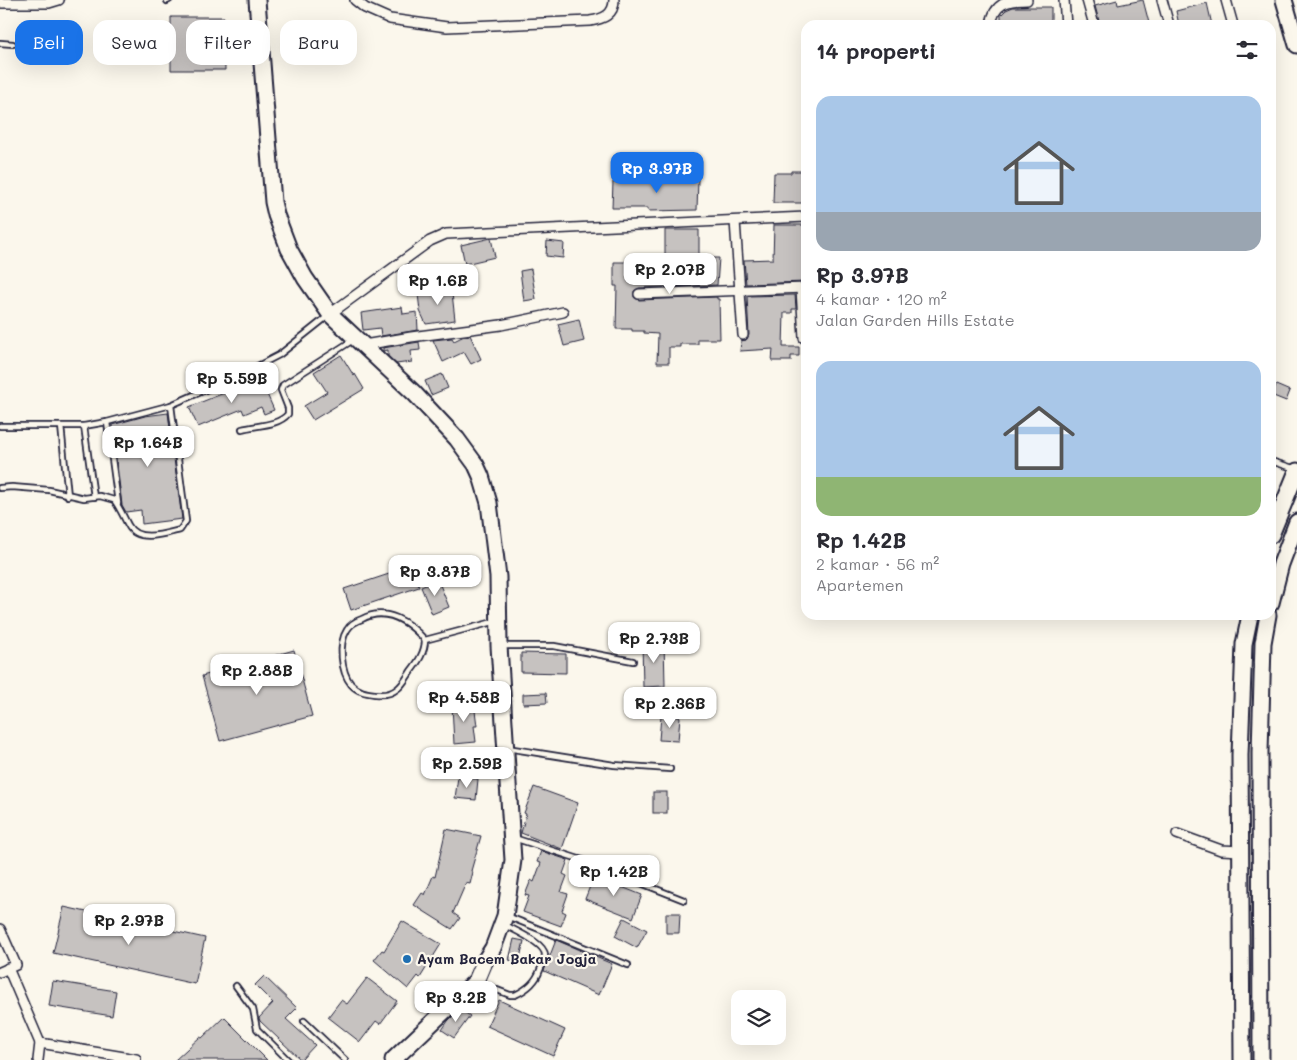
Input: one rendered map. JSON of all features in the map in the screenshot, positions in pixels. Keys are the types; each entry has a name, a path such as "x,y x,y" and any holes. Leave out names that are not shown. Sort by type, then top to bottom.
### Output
{"main road":[{"path":"258,0 273,202 276,215 295,261 330,314 414,393 457,439 476,464 489,503 498,577 499,646 513,860 503,920 493,948 484,962 476,981 393,1060"},
{"path":"1284,0 1297,45"},
{"path":"1276,522 1297,470"},
{"path":"1276,583 1297,522"},
{"path":"1242,1060 1240,754 1244,644 1249,620"},
{"path":"1262,1060 1260,752 1263,643 1267,620"}],"street":[{"path":"0,3 49,3 59,0"},
{"path":"355,0 365,8 390,19 420,24 459,27 598,20 611,12 614,8 614,0"},
{"path":"992,20 995,10 1009,1 1027,0"},
{"path":"1064,0 1066,20"},
{"path":"1087,0 1093,20"},
{"path":"1162,0 1168,20"},
{"path":"1226,0 1232,20"},
{"path":"330,314 430,241 446,234 801,217"},
{"path":"735,221 743,336"},
{"path":"639,294 801,288"},
{"path":"361,342 501,325 563,312"},
{"path":"1176,834 1222,850 1241,852"},
{"path":"0,929 16,965 4,970 40,1043 38,1060"},
{"path":"40,1043 136,1059 134,1060"}],"lane":[{"path":"0,43 13,44"},
{"path":"0,426 84,426 107,422 171,404 246,372 279,355 330,314"},
{"path":"242,429 278,422 284,419 288,414 288,408 281,390 284,385 361,342"},
{"path":"107,422 118,504 129,527 134,532 152,536 180,530 186,521 187,514 171,404"},
{"path":"61,426 68,496"},
{"path":"84,426 94,497"},
{"path":"1276,463 1297,470"},
{"path":"0,488 49,490 68,496 84,498 100,496 114,500 118,504"},
{"path":"385,614 415,629 425,640 425,648 413,668 398,688 389,694 366,693 351,684 340,651 346,630 355,622 366,616 385,614"},
{"path":"425,640 498,621"},
{"path":"499,646 554,646 633,661"},
{"path":"506,748 614,765 670,769"},
{"path":"512,838 585,861 684,900"},
{"path":"503,920 628,966"},
{"path":"476,981 515,995 531,984 538,976 545,956 544,951 503,920"},
{"path":"236,986 253,1009 257,1029 288,1060"},
{"path":"304,1020 345,1060"}],"building":[{"path":"1117,0 1118,5 1143,0 1148,20 1099,20 1095,6"},
{"path":"1207,3 1211,20 1178,20 1176,11"},
{"path":"1013,7 1051,7 1051,20 1001,20 1001,15"},
{"path":"171,17 224,17 224,20 186,20 186,65 225,65 225,70 171,70 171,65 176,65 176,20 171,20"},
{"path":"791,171 801,171 801,203 773,203 774,173 791,173"},
{"path":"648,175 683,175 683,179 698,179 697,210 648,211 648,208 612,208 613,182 648,181"},
{"path":"774,225 801,225 801,282 746,284 744,260 773,259"},
{"path":"665,230 699,230 699,258 719,258 717,285 639,288 634,291 634,297 639,300 717,297 719,299 720,339 698,339 698,344 680,344 680,347 669,347 669,363 657,363 658,334 632,331 632,329 616,329 617,286 614,286 614,262 665,262"},
{"path":"491,238 495,257 465,264 461,245"},
{"path":"547,241 564,243 563,258 546,256"},
{"path":"531,269 536,299 524,301 520,271"},
{"path":"451,284 455,320 426,324 420,311 418,294 441,292 441,285"},
{"path":"795,295 796,309 792,309 792,313 784,313 783,347 799,347 799,356 791,356 791,361 772,361 773,349 740,351 741,341 746,340 749,335 747,296"},
{"path":"402,307 403,314 417,312 418,330 381,336 380,328 363,330 361,313"},
{"path":"579,319 584,341 564,346 558,324"},
{"path":"470,335 481,359 471,364 464,352 443,362 433,340 452,338 454,341"},
{"path":"419,342 420,350 411,351 412,362 396,364 388,356 388,350 383,351 383,348"},
{"path":"341,355 364,389 313,420 304,406 327,392 314,372"},
{"path":"442,374 448,388 431,395 425,381"},
{"path":"248,381 252,390 263,385 274,410 264,414 261,407 244,414 242,409 198,427 189,407 234,389 233,387"},
{"path":"1276,385 1290,391 1286,401 1276,397"},
{"path":"168,413 182,519 142,524 141,510 126,512 122,505 112,425 145,416"},
{"path":"413,566 419,587 351,610 344,589"},
{"path":"438,580 449,607 432,614 421,587"},
{"path":"664,641 665,686 643,687 642,642"},
{"path":"294,650 312,716 220,741 202,676"},
{"path":"521,653 566,654 566,673 521,672"},
{"path":"546,693 547,703 523,704 523,694"},
{"path":"474,703 477,726 474,726 476,742 454,744 452,705"},
{"path":"661,716 680,717 678,741 659,740"},
{"path":"458,777 478,779 476,800 455,798"},
{"path":"534,787 578,803 562,849 521,833 526,814 524,813"},
{"path":"653,792 667,792 667,813 653,813"},
{"path":"446,829 481,836 471,871 473,872 470,884 466,883 453,913 460,918 452,929 414,905 422,893 425,895 433,876 435,877"},
{"path":"541,851 568,860 563,874 567,876 561,892 568,894 562,911 566,913 561,926 523,912 529,896 525,895 531,880 534,882 541,863 537,862"},
{"path":"594,876 642,895 633,918 585,899"},
{"path":"64,907 205,938 195,984 53,953"},
{"path":"666,913 680,913 679,933 666,933"},
{"path":"624,918 647,930 637,948 615,936"},
{"path":"402,921 441,944 420,978 418,976 408,989 374,960 382,950 384,951"},
{"path":"514,939 524,941 519,962 509,960"},
{"path":"556,940 612,964 599,995 544,971"},
{"path":"264,976 297,1008 286,1019 315,1045 301,1060 260,1021 259,1018 273,1003 255,985"},
{"path":"367,978 397,1001 380,1024 376,1021 360,1042 328,1017 341,1000 347,1004"},
{"path":"53,981 116,991 112,1016 49,1006"},
{"path":"499,1000 565,1030 553,1056 487,1026"},
{"path":"460,1009 470,1016 454,1038 442,1030"},
{"path":"224,1017 267,1060 175,1060 200,1037 202,1038"}],"place":[{"name":"Ayam Bacem Bakar Jogja","path":"407,959"}]}
